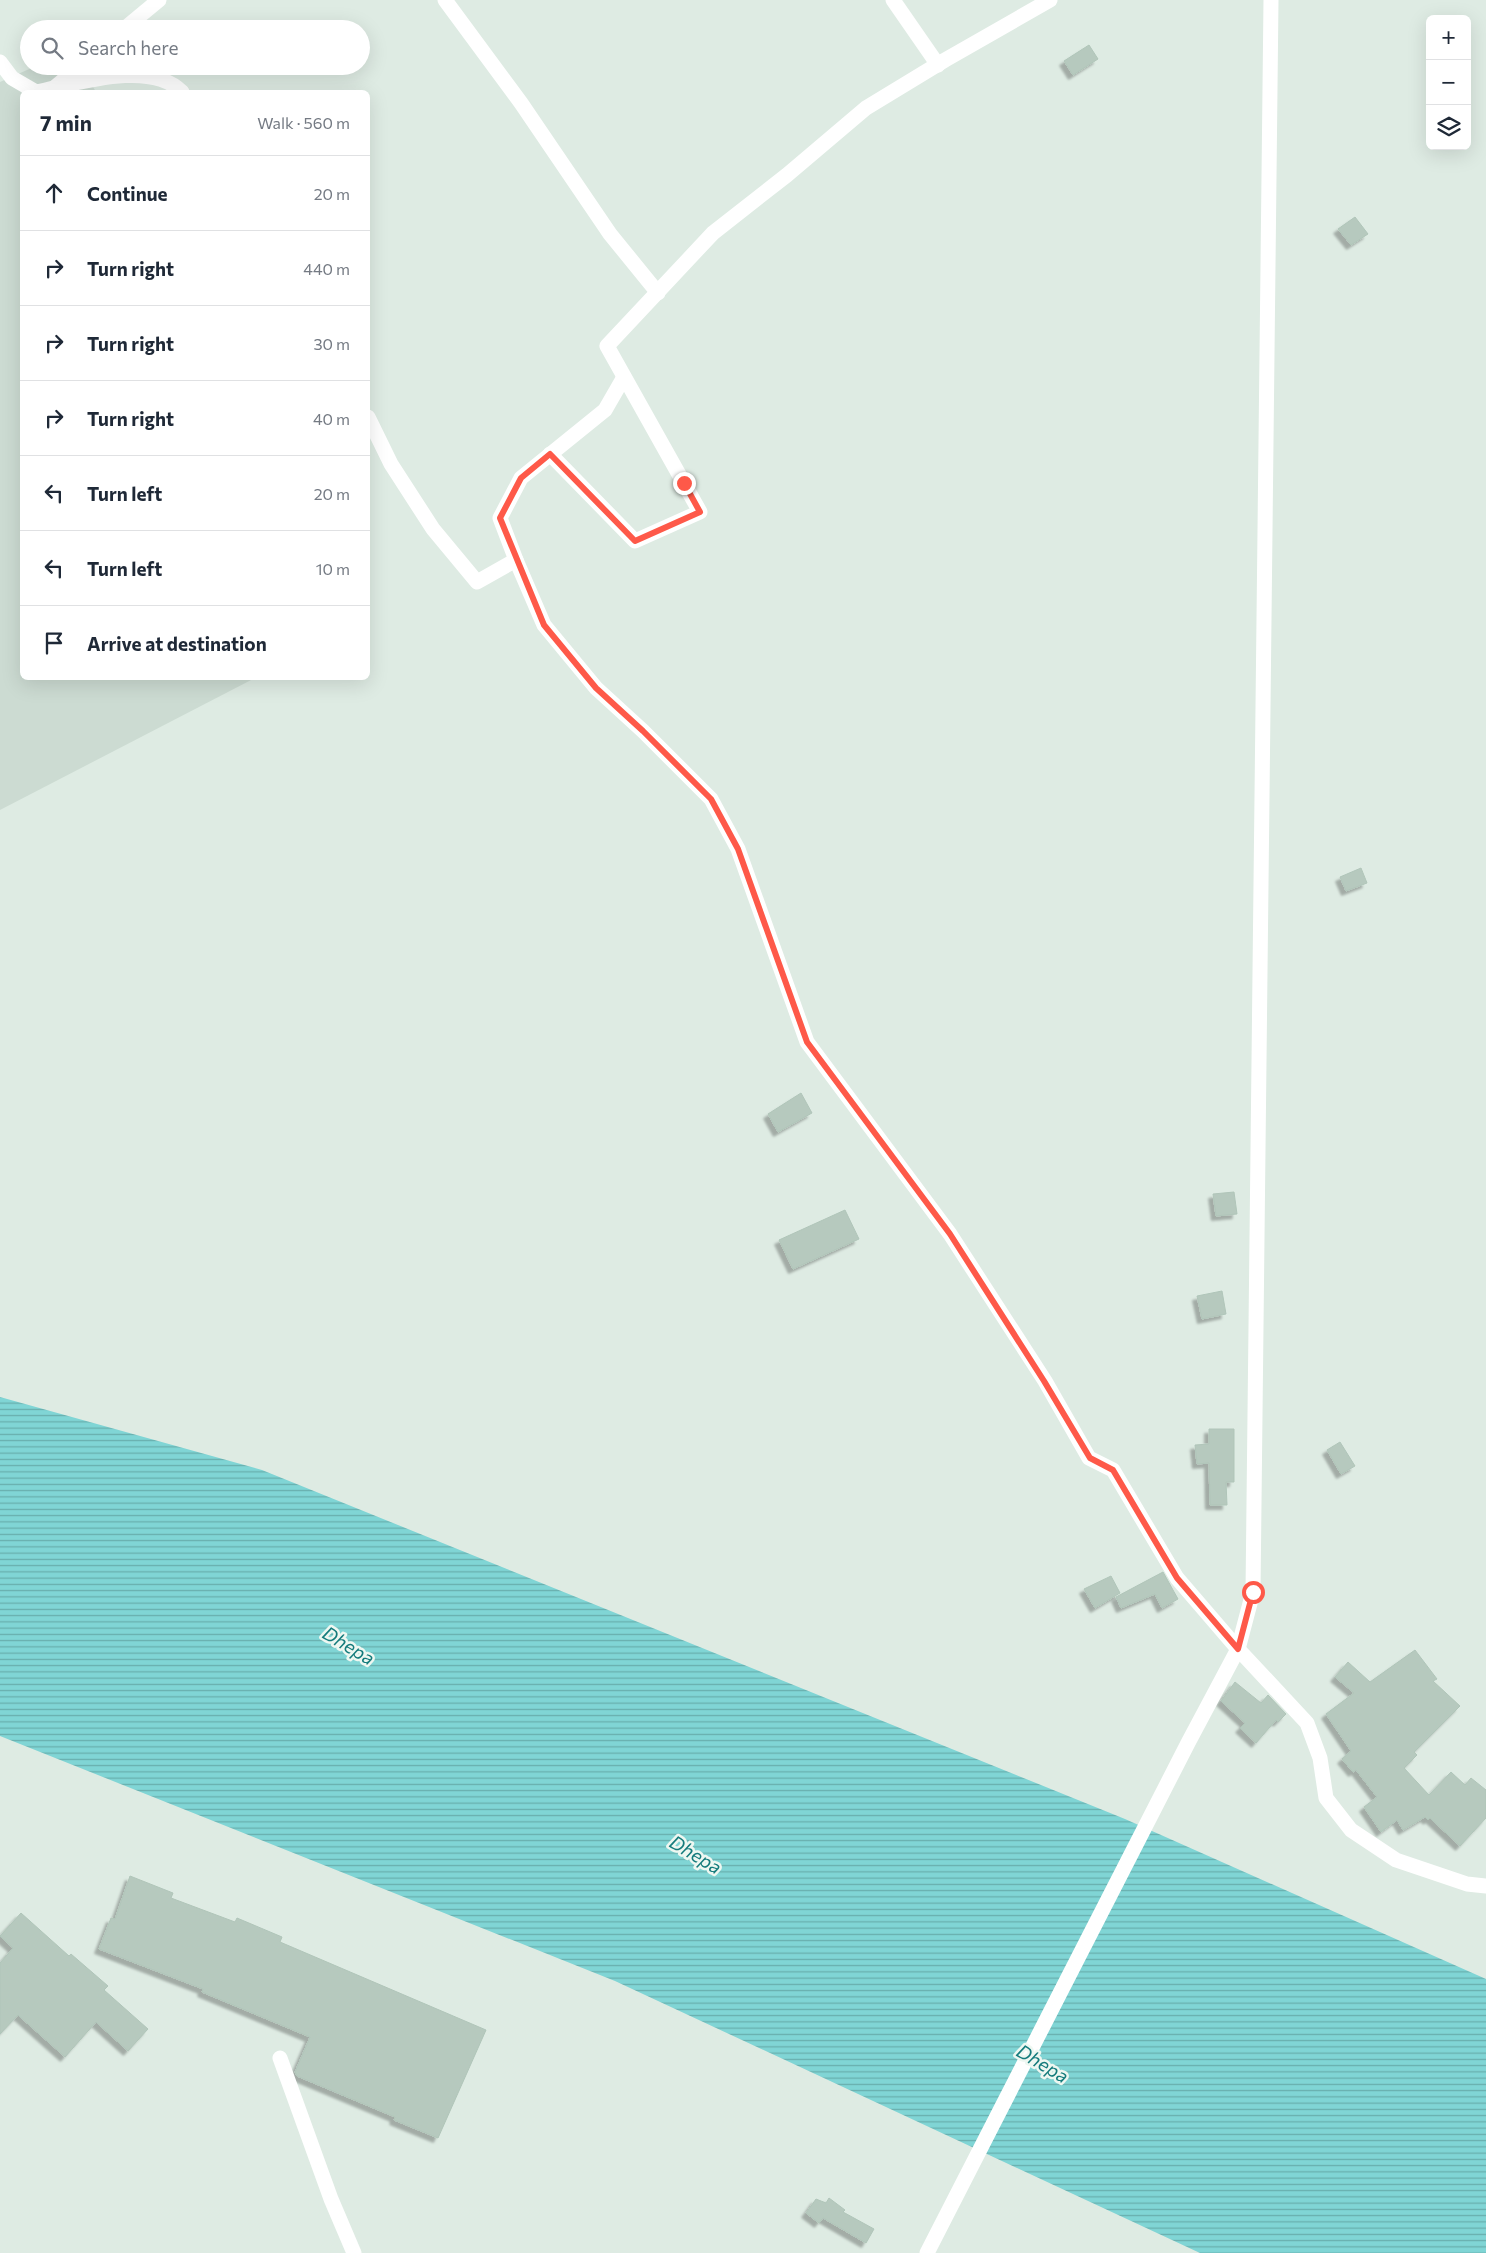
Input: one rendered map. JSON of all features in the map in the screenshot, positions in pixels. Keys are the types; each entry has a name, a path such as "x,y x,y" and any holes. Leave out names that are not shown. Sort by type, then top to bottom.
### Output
{"street":[{"path":"135,20 158,0"},
{"path":"445,0 521,103 610,234 658,293"},
{"path":"893,0 938,65"},
{"path":"550,454 635,541 700,512 606,346 713,233 787,175 866,108 1050,0"},
{"path":"927,2253 1238,1649 1253,1592 1271,0"},
{"path":"0,62 12,78 33,90"},
{"path":"53,89 69,75"},
{"path":"47,90 118,76 142,76 173,84 180,90"},
{"path":"624,378 605,410 521,478 500,518 544,625 596,688 643,731 711,799 738,849 807,1042 950,1234 1044,1381 1090,1458 1113,1470 1177,1578 1238,1649 1307,1724 1320,1758 1326,1798 1351,1830 1396,1860 1467,1884 1486,1886"},
{"path":"370,421 391,464 428,520 477,582 516,560"},
{"path":"280,2058 331,2199 354,2253"}],"shaded area":[{"path":"20,73 20,75 86,75 95,90 20,90 20,680 251,680 0,810 0,82"}],"water":[{"name":"Dhepa","path":"0,1397 262,1470 1125,1819 1486,1979 1486,2253 1200,2253 615,1981 0,1736"}],"building":[{"path":"1089,45 1098,59 1073,75 1064,61"},
{"path":"1355,217 1368,234 1351,245 1338,229"},
{"path":"1361,868 1367,883 1346,891 1340,877"},
{"path":"801,1093 812,1113 778,1132 768,1114"},
{"path":"1234,1192 1237,1214 1216,1216 1213,1194"},
{"path":"845,1210 859,1239 793,1269 779,1240"},
{"path":"1222,1291 1226,1314 1202,1319 1197,1296"},
{"path":"1209,1429 1234,1429 1234,1482 1226,1482 1227,1505 1210,1505 1209,1463 1197,1464 1195,1445 1209,1444"},
{"path":"1340,1442 1355,1466 1341,1474 1327,1450"},
{"path":"1163,1572 1178,1599 1162,1608 1155,1594 1121,1608 1116,1597"},
{"path":"1111,1576 1120,1593 1095,1608 1084,1589"},
{"path":"1415,1650 1437,1679 1433,1681 1460,1706 1414,1752 1417,1755 1404,1768 1429,1795 1451,1772 1465,1785 1471,1778 1486,1790 1486,1818 1460,1846 1430,1818 1428,1820 1425,1817 1403,1830 1397,1820 1381,1832 1364,1807 1377,1797 1356,1770 1353,1772 1342,1759 1351,1751 1326,1714 1354,1693 1335,1677 1348,1662 1370,1682"},
{"path":"1235,1682 1261,1703 1268,1695 1286,1714 1278,1722 1276,1720 1256,1743 1240,1728 1245,1723 1221,1701"},
{"path":"130,1876 173,1893 171,1898 235,1922 237,1918 282,1937 280,1942 486,2030 438,2138 394,2120 395,2117 297,2076 295,2072 310,2037 202,1992 203,1989 99,1949 111,1918 115,1919"},
{"path":"21,1913 69,1956 71,1954 108,1986 104,1990 148,2029 128,2051 96,2022 65,2057 18,2015 0,2034 0,1963 13,1948 0,1936"},
{"path":"829,2198 845,2210 843,2212 874,2229 866,2243 823,2218 819,2223 806,2213 816,2199 826,2203"}],"route":[{"path":"684,483 700,512 635,541 550,454 521,478 500,518 544,625 596,688 643,731 711,799 738,849 807,1042 950,1234 1044,1381 1090,1458 1113,1470 1177,1578 1238,1649 1253,1592"}]}
